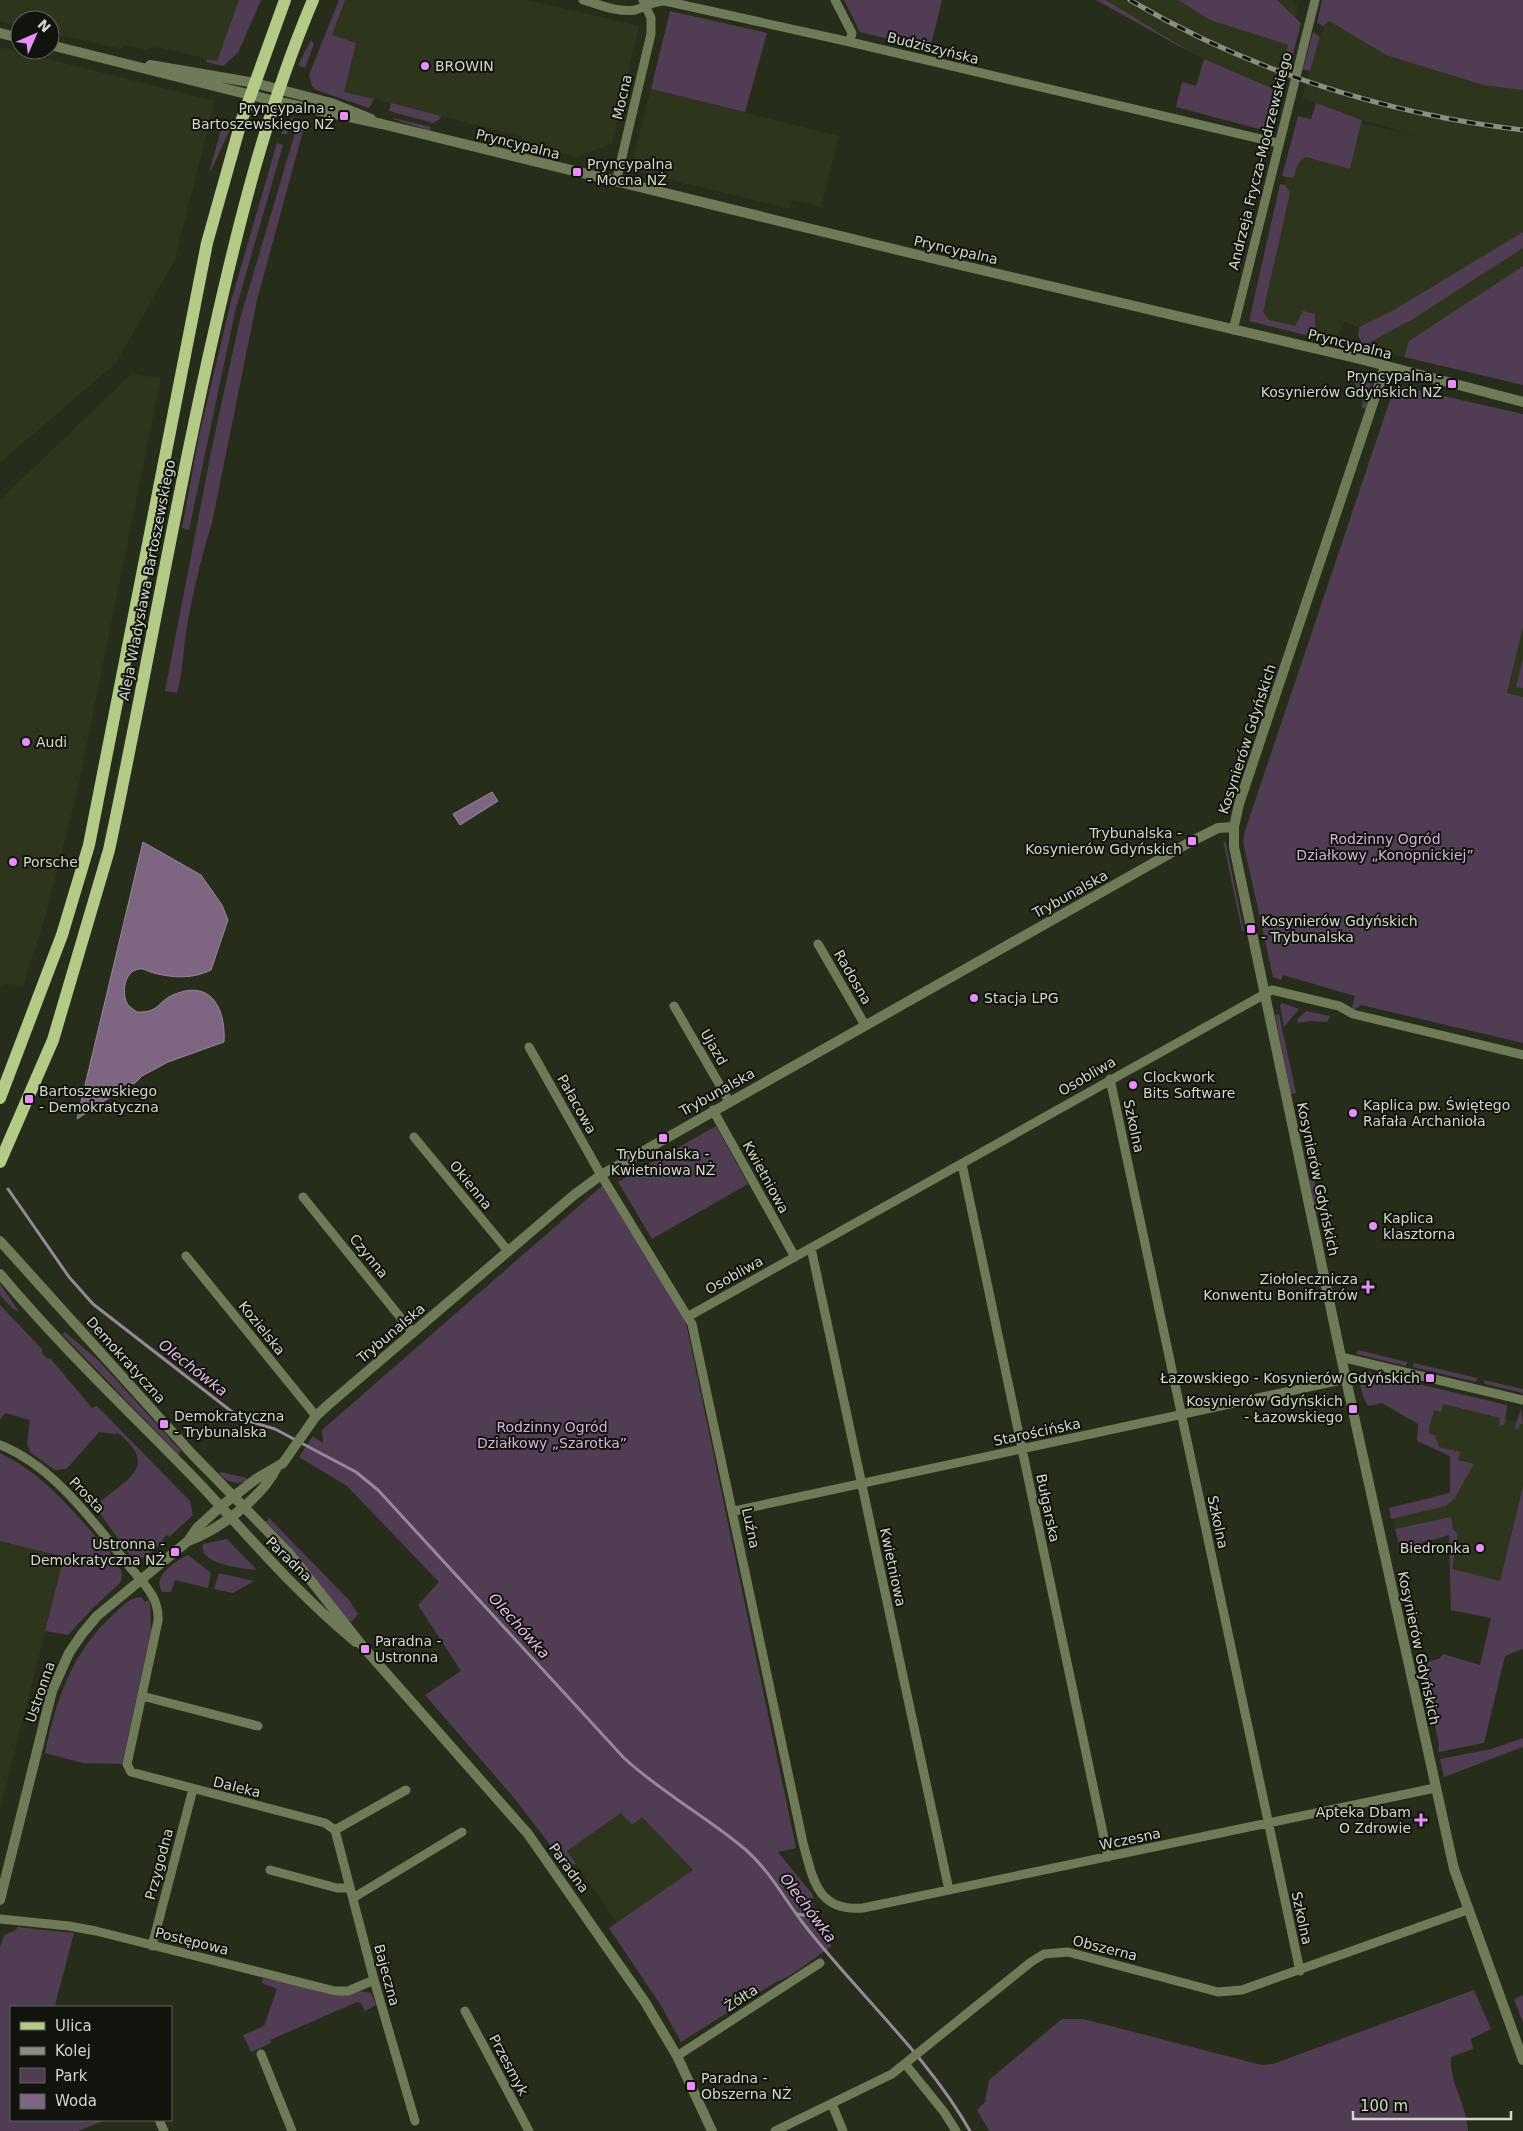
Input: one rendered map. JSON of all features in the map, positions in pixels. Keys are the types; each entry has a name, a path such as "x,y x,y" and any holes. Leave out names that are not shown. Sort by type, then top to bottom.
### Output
{"main road":[{"name":"Aleja Władysława Bartoszewskiego","path":"0,1098 62,934 89,845 203,260 228,167 253,89 285,0"},
{"name":"Aleja Władysława Bartoszewskiego","path":"0,1162 53,1040 110,850 192,428 242,214 277,95 313,0"}],"street":[{"name":"Budziszyńska","path":"583,0 628,11 644,3 665,1 850,42 1278,143"},
{"path":"835,0 852,33 850,42"},
{"name":"Andrzeja Frycza-Modrzewskiego","path":"1233,330 1315,0"},
{"name":"Mocna","path":"616,182 651,34 651,18 644,3"},
{"name":"Pryncypalna","path":"60,47 253,89 382,124 616,182 1233,330 1523,402"},
{"name":"Kosynierów Gdyńskich","path":"1385,367 1245,786 1234,827 1238,869 1346,1380 1435,1788 1454,1869 1467,1910 1523,2060"},
{"name":"Trybunalska","path":"229,1518 270,1480 276,1469 294,1450 316,1416 508,1251 601,1175 1192,841 1218,828 1234,827"},
{"name":"Radosna","path":"818,944 865,1025"},
{"name":"Osobliwa","path":"689,1316 1264,993 1275,989 1339,1006 1353,1014 1523,1055"},
{"name":"Ujazd","path":"674,1006 729,1101"},
{"name":"Pałacowa","path":"529,1047 601,1175"},
{"name":"Szkolna","path":"1110,1079 1300,1971"},
{"name":"Kwietniowa","path":"713,1110 795,1257"},
{"name":"Okienna","path":"414,1137 508,1251"},
{"name":"Bułgarska","path":"962,1164 1108,1857"},
{"name":"Luźna","path":"601,1175 689,1316 734,1511 803,1843 817,1889 831,1903"},
{"name":"Czynna","path":"303,1196 413,1332"},
{"name":"Demokratyczna","path":"0,1241 233,1496"},
{"name":"Kwietniowa","path":"811,1248 949,1890"},
{"name":"Kozielska","path":"186,1256 316,1416"},
{"path":"0,1274 80,1363 220,1507"},
{"path":"1342,1357 1523,1400"},
{"name":"Starościńska","path":"734,1511 1346,1380"},
{"name":"Prosta","path":"0,1445 22,1456 50,1477 98,1527 153,1596 158,1615 127,1764 128,1768"},
{"name":"Trybunalska","path":"220,1507 264,1474 276,1469"},
{"name":"Paradna","path":"233,1496 288,1553 365,1648 528,1834 635,1986 676,2056 712,2131"},
{"name":"Paradna","path":"220,1507 345,1633 365,1648"},
{"name":"Ustronna","path":"0,1900 44,1719 63,1665 87,1628 141,1579 188,1541 197,1528 220,1507"},
{"name":"Ustronna","path":"188,1541 202,1536 229,1518"},
{"path":"142,1696 258,1726"},
{"name":"Daleka","path":"128,1768 135,1774 325,1823 335,1832"},
{"name":"Wczesna","path":"831,1903 840,1907 863,1908 1435,1788"},
{"name":"Przygodna","path":"152,1946 193,1789"},
{"path":"335,1832 406,1790"},
{"name":"Bajeczna","path":"335,1832 374,1980 415,2120"},
{"path":"270,1870 352,1893 462,1832"},
{"name":"Obszerna","path":"775,2131 879,2082 908,2063 1031,1962 1044,1954 1068,1952 1218,1992 1242,1990 1300,1971 1467,1910"},
{"name":"Postępowa","path":"0,1919 70,1926 335,1991 348,1991 374,1980"},
{"name":"Żółta","path":"676,2056 820,1964"},
{"name":"Przesmyk","path":"465,2011 529,2131"},
{"path":"261,2054 292,2131"},
{"path":"908,2063 956,2131"},
{"path":"832,2104 843,2131"}],"shaded area":[{"path":"0,0 239,0 217,61 153,46 147,50 124,45 122,49 60,35 60,10 10,10 10,24 0,21"},
{"path":"345,0 528,0 639,26 612,143 577,157 521,143 522,136 344,92 356,43 332,35"},
{"path":"1106,0 1178,0 1210,20 1289,45 1276,90 1197,56"},
{"path":"1277,0 1292,0 1298,7 1296,19"},
{"path":"1329,21 1386,55 1523,90 1523,232 1392,311 1359,327 1344,322 1335,340 1254,322 1250,318 1292,152 1350,169 1362,123 1417,136 1362,120 1302,98 1323,26"},
{"path":"0,47 10,50 10,60 52,60 215,101 175,260 116,363 0,463"},
{"path":"651,89 839,136 821,207 793,200 790,209 639,172 641,164 632,162"},
{"path":"1523,247 1523,266 1409,341 1404,357 1363,346 1413,319"},
{"path":"131,374 161,378 77,792 47,911 23,987 2,984 0,989 0,500"},
{"path":"1523,627 1523,697 1507,693"},
{"path":"1435,1402 1523,1424 1523,1486 1491,1618 1451,1610 1449,1535 1400,1549 1391,1507 1450,1492 1450,1456 1417,1441"},
{"path":"0,1541 64,1557 0,1810"},
{"path":"621,1813 642,1816 693,1871 617,1923 567,1851"}],"green space":[{"path":"239,0 261,0 238,53 223,66 206,62 207,59 217,61"},
{"path":"339,0 345,0 332,35 356,43 344,92 374,99 369,108 316,90 312,86 309,75"},
{"path":"844,0 942,0 930,49 860,32"},
{"path":"1096,0 1106,0 1197,56"},
{"path":"1178,0 1277,0 1301,23 1290,65 1284,63 1288,45 1210,20"},
{"path":"1322,0 1523,0 1523,90 1483,85 1386,55 1329,21 1323,26 1317,23"},
{"path":"670,11 767,33 745,112 651,89"},
{"path":"1313,32 1320,37 1310,71 1303,69"},
{"path":"311,40 314,44 305,68 298,65"},
{"path":"1204,59 1276,90 1280,77 1286,80 1275,126 1267,131 1176,107 1182,82 1196,86"},
{"path":"391,103 441,116 440,119 433,123 389,111"},
{"path":"1316,103 1362,120 1350,169 1306,157 1299,162 1293,178 1282,176 1298,116 1311,119"},
{"path":"294,116 287,134 281,134 285,124"},
{"path":"393,119 431,127 430,131"},
{"path":"306,120 257,300 212,523 191,604 179,685 177,693 165,691 212,447 240,319 297,126"},
{"path":"225,127 230,129 211,171 221,130"},
{"path":"277,143 283,145 235,312 189,530 182,528 199,436 231,301"},
{"path":"1280,184 1285,185 1290,193 1263,312 1269,320 1295,326 1303,311 1315,314 1315,337 1249,321"},
{"path":"1523,232 1523,248 1413,319 1363,346 1358,335 1359,327 1392,311"},
{"path":"1523,266 1523,385 1404,357 1409,341"},
{"path":"1351,371 1370,376 1371,385 1366,409 1361,407 1363,401 1350,374"},
{"name":"Rodzinny Ogród Działkowy „Konopnickiej”","path":"1395,385 1523,414 1523,627 1507,693 1523,697 1523,1043 1361,1005 1354,1010 1352,1008 1355,996 1283,975 1281,980 1273,977 1243,841"},
{"path":"1523,658 1523,688 1516,687"},
{"path":"1223,840 1226,844 1244,931 1242,931"},
{"path":"1282,1003 1299,1009 1284,1027 1280,1005"},
{"path":"1306,1011 1330,1016 1327,1022 1310,1021 1298,1023 1297,1020"},
{"path":"1279,1014 1296,1093 1291,1094 1275,1015"},
{"path":"716,1126 748,1184 652,1239 618,1182"},
{"path":"1314,1179 1320,1210 1316,1211 1309,1180"},
{"name":"Rodzinny Ogród Działkowy „Szarotka”","path":"603,1185 685,1318 796,1848 778,1852 813,1895 813,1911 818,1930 832,1946 784,1979 776,1982 681,2042 660,2004 609,1928 693,1870 642,1817 632,1825 621,1813 567,1851 576,1864 567,1867 515,1799 425,1695 461,1671 418,1605 439,1582 347,1486 299,1457 313,1436 323,1443 322,1430"},
{"path":"0,1284 20,1313 12,1308 0,1295"},
{"path":"0,1305 42,1349 42,1353 48,1359 50,1358 92,1408 97,1406 190,1501 193,1515 169,1537 167,1535 162,1540 163,1542 147,1556 139,1559 129,1554 99,1512 101,1501 130,1478 135,1470 138,1463 136,1454 130,1444 118,1433 99,1432 66,1469 55,1470 31,1453 27,1443 30,1420 5,1413 0,1420"},
{"path":"65,1332 99,1361 181,1451 178,1454 62,1334"},
{"path":"1358,1350 1407,1362 1406,1366 1356,1354"},
{"path":"1414,1363 1477,1378 1476,1382 1413,1367"},
{"path":"1367,1372 1507,1405 1505,1424 1499,1426 1500,1418 1443,1404 1441,1412 1434,1410 1428,1433 1435,1435 1439,1447 1460,1452 1458,1460 1474,1464 1454,1499 1446,1506 1391,1519 1389,1508 1450,1493 1450,1456 1417,1441 1418,1424 1382,1403 1368,1406 1359,1380 1363,1373"},
{"path":"1483,1380 1523,1389 1523,1393 1485,1384"},
{"path":"1521,1409 1523,1424 1520,1424 1518,1431 1515,1426"},
{"path":"0,1453 33,1473 47,1485 111,1553 109,1555 121,1571 122,1579 120,1583 68,1635 45,1631 64,1557 0,1541"},
{"path":"221,1472 248,1480 240,1483 233,1482 219,1474"},
{"path":"1523,1486 1523,1649 1505,1656 1484,1743 1438,1752 1439,1744 1421,1663 1439,1659 1443,1654 1480,1665 1491,1618 1451,1610 1449,1535 1400,1549 1395,1529 1451,1517 1453,1529 1458,1534 1452,1569 1500,1581"},
{"path":"269,1518 349,1600 358,1614 352,1622 347,1619 288,1544 266,1522"},
{"path":"227,1539 257,1570 223,1564 207,1557 203,1551 203,1544"},
{"path":"188,1555 211,1573 208,1588 175,1580 171,1592 162,1592 160,1580 162,1575 171,1565"},
{"path":"219,1573 254,1581 233,1593 214,1589"},
{"path":"141,1597 145,1602 148,1600 150,1603 151,1631 122,1764 83,1763 45,1753 61,1695 77,1659 100,1627 130,1600"},
{"path":"1523,1738 1523,1747 1444,1777 1440,1759 1491,1749"},
{"path":"17,1927 74,1933 55,2005 58,2006 10,2006 10,2121 103,2121 78,2131 0,2131 0,1947 4,1935 16,1930"},
{"path":"263,1978 285,1981 335,1996 360,1991 371,1993 376,2005 365,2011 361,2003 357,2002 270,2040 271,2043 251,2052 243,2035 264,2026 277,1989 262,1983"},
{"path":"1474,1990 1491,2029 1471,2039 1473,2049 1451,2057 1455,2085 1465,2112 1468,2131 989,2131 977,2110 985,2102 989,2080 1062,2019 1083,2019 1262,2065 1273,2064"},
{"path":"1523,1995 1523,2023 1514,1999"}],"water":[{"path":"492,792 498,801 460,825 453,814"},
{"path":"143,842 201,875 222,905 228,920 211,970 183,977 161,975 141,969 134,971 127,978 124,989 128,1005 137,1012 144,1012 154,1009 173,995 186,991 197,991 206,994 214,1000 219,1008 224,1030 224,1042 168,1062 142,1076 135,1083 124,1085 112,1096 77,1119"}],"waterway":[{"name":"Olechówka","path":"8,1189 69,1277 93,1304 231,1411 245,1420 275,1429 356,1472 378,1490 624,1758 746,1850 771,1877 827,1952 934,2077 970,2131"},
{"path":"797,1914 814,1917"}],"railway":[{"path":"1130,0 1223,48 1320,86 1420,113 1471,123 1523,130"}],"place":[{"name":"BROWIN","path":"425,66"},
{"name":"Pryncypalna - Bartoszewskiego NŻ","path":"344,116"},
{"name":"Pryncypalna - Mocna NŻ","path":"577,172"},
{"name":"Pryncypalna - Kosynierów Gdyńskich NŻ","path":"1452,384"},
{"name":"Audi","path":"26,742"},
{"name":"Trybunalska - Kosynierów Gdyńskich","path":"1192,841"},
{"name":"Porsche","path":"13,862"},
{"name":"Kosynierów Gdyńskich - Trybunalska","path":"1251,929"},
{"name":"Stacja LPG","path":"974,998"},
{"name":"Clockwork Bits Software","path":"1133,1085"},
{"name":"Bartoszewskiego - Demokratyczna","path":"29,1099"},
{"name":"Kaplica pw. Świętego Rafała Archanioła","path":"1353,1113"},
{"name":"Trybunalska - Kwietniowa NŻ","path":"663,1138"},
{"name":"Kaplica klasztorna","path":"1373,1226"},
{"name":"Ziołolecznicza Konwentu Bonifratrów","path":"1368,1287"},
{"name":"Łazowskiego - Kosynierów Gdyńskich","path":"1430,1378"},
{"name":"Kosynierów Gdyńskich - Łazowskiego","path":"1353,1409"},
{"name":"Demokratyczna - Trybunalska","path":"164,1424"},
{"name":"Biedronka","path":"1480,1548"},
{"name":"Ustronna - Demokratyczna NŻ","path":"175,1552"},
{"name":"Paradna - Ustronna","path":"365,1649"},
{"name":"Apteka Dbam O Zdrowie","path":"1421,1820"},
{"name":"Paradna - Obszerna NŻ","path":"691,2086"}]}
